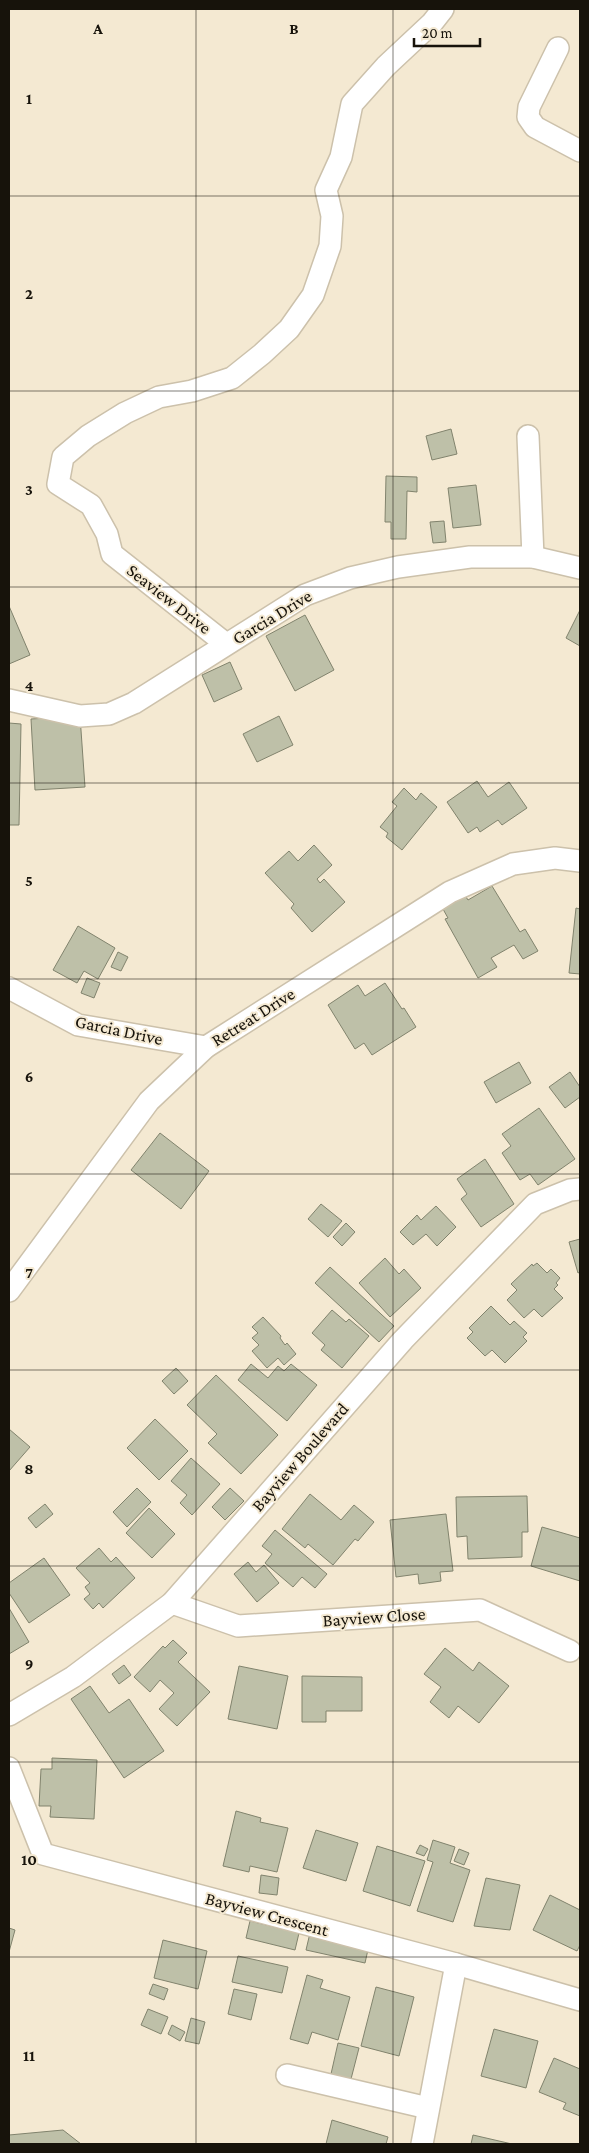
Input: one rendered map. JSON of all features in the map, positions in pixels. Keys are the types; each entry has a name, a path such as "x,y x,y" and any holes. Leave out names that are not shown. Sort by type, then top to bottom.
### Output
{"street":[{"name":"Seaview Drive","path":"226,644 112,554 107,534 91,505 58,484 63,457 88,436 133,409 158,397 192,391 232,378 290,329 313,294 330,246 332,216 326,190 341,157 352,104 386,66 432,24 443,9"},
{"path":"558,48 529,107 528,117 536,127 580,151"},
{"path":"528,436 533,557"},
{"name":"Garcia Drive","path":"9,700 80,716 109,714 134,703 207,659 226,644 305,595 350,578 398,567 470,558 533,557 580,568"},
{"name":"Retreat Drive","path":"9,1291 149,1101 206,1047 450,892 513,864 555,858 580,861"},
{"name":"Garcia Drive","path":"9,988 78,1025 206,1047"},
{"name":"Bayview Boulevard","path":"9,1715 73,1677 172,1603 404,1340 535,1204 570,1190 580,1189"},
{"name":"Bayview Close","path":"172,1603 238,1626 480,1610 570,1651"},
{"name":"Bayview Crescent","path":"9,1768 43,1854 456,1964 580,2000"},
{"path":"422,2144 456,1964"},
{"path":"287,2075 428,2108"}],"building":[{"path":"451,429 457,454 432,460 426,436"},
{"path":"386,476 417,477 417,492 407,491 406,539 391,539 391,522 385,522"},
{"path":"476,485 481,525 453,528 448,488"},
{"path":"444,521 446,542 433,543 430,522"},
{"path":"9,606 30,655 9,664"},
{"path":"580,610 580,646 566,638"},
{"path":"305,615 334,670 295,691 266,636"},
{"path":"230,662 242,689 214,702 202,675"},
{"path":"80,716 85,787 35,790 31,719"},
{"path":"279,716 293,745 257,762 243,734"},
{"path":"9,723 21,724 19,825 9,825"},
{"path":"477,781 488,797 509,782 527,808 502,825 498,820 480,832 477,827 468,833 447,802"},
{"path":"404,788 416,800 421,793 437,807 402,850 386,837 388,833 380,827 397,806 392,802"},
{"path":"314,845 332,865 317,879 320,883 324,879 345,902 312,932 291,908 294,904 265,873 289,851 298,861"},
{"path":"492,886 520,932 525,929 538,951 523,959 514,945 491,958 497,967 478,978 445,919 448,918 439,902 461,889 468,900"},
{"path":"576,908 580,909 580,974 569,973"},
{"path":"78,926 115,948 98,979 84,971 77,983 53,970"},
{"path":"118,952 128,957 121,971 111,967"},
{"path":"87,978 100,983 94,998 81,993"},
{"path":"385,983 416,1027 372,1055 364,1043 355,1049 328,1005 358,985 365,996"},
{"path":"519,1062 531,1083 496,1103 484,1082"},
{"path":"570,1072 580,1087 580,1097 565,1108 549,1087"},
{"path":"539,1108 575,1159 538,1185 530,1174 520,1180 502,1153 511,1146 502,1134"},
{"path":"160,1133 209,1171 181,1209 131,1170"},
{"path":"485,1159 514,1204 481,1227 461,1199 467,1194 457,1179"},
{"path":"321,1204 342,1221 328,1237 308,1219"},
{"path":"436,1206 456,1227 437,1246 426,1234 413,1245 400,1232 417,1215 421,1220"},
{"path":"346,1223 355,1232 342,1246 333,1237"},
{"path":"580,1239 580,1272 578,1273 569,1242"},
{"path":"385,1258 399,1274 404,1269 421,1288 390,1317 359,1283"},
{"path":"537,1263 547,1273 551,1269 560,1278 556,1283 558,1285 554,1289 563,1298 542,1317 534,1309 524,1318 507,1300 517,1290 511,1284 532,1264 533,1266"},
{"path":"330,1267 394,1326 379,1342 315,1283"},
{"path":"491,1306 510,1325 514,1321 527,1333 523,1337 527,1341 505,1363 492,1350 485,1356 467,1338 473,1332 469,1328"},
{"path":"332,1310 346,1322 349,1319 369,1336 342,1368 321,1350 325,1345 312,1333"},
{"path":"263,1317 281,1336 280,1338 285,1345 287,1343 296,1354 284,1365 278,1358 267,1368 252,1351 259,1345 252,1338 258,1333 252,1327"},
{"path":"251,1364 268,1378 278,1366 284,1371 291,1364 317,1385 287,1421 238,1380"},
{"path":"176,1368 188,1381 174,1394 162,1381"},
{"path":"216,1375 278,1435 241,1474 208,1443 217,1434 187,1405"},
{"path":"155,1419 188,1451 159,1480 127,1448"},
{"path":"9,1429 30,1447 9,1471"},
{"path":"191,1458 220,1484 192,1515 180,1503 187,1495 171,1481"},
{"path":"137,1488 151,1502 127,1527 113,1512"},
{"path":"230,1488 244,1501 225,1520 212,1507"},
{"path":"310,1494 341,1520 354,1505 374,1522 358,1541 355,1539 333,1565 308,1544 305,1548 282,1529"},
{"path":"527,1496 528,1532 522,1532 522,1557 468,1559 467,1536 457,1537 456,1497"},
{"path":"45,1504 53,1514 36,1528 28,1518"},
{"path":"149,1508 175,1534 152,1558 126,1533"},
{"path":"446,1514 453,1571 440,1572 441,1581 419,1584 418,1574 396,1577 390,1520"},
{"path":"542,1527 580,1538 580,1581 531,1566"},
{"path":"275,1530 327,1574 315,1588 302,1577 293,1587 265,1563 272,1554 262,1546"},
{"path":"99,1548 111,1562 116,1557 135,1578 103,1608 99,1603 93,1609 84,1599 90,1594 85,1587 90,1583 76,1568"},
{"path":"44,1558 70,1595 29,1623 9,1593 9,1583"},
{"path":"248,1562 256,1572 264,1565 279,1583 257,1602 234,1574"},
{"path":"9,1608 29,1642 9,1654"},
{"path":"173,1640 187,1653 178,1662 210,1692 177,1726 159,1709 174,1693 160,1680 150,1692 134,1677 163,1646 165,1648"},
{"path":"445,1648 473,1671 479,1662 509,1686 479,1723 458,1706 449,1718 430,1702 441,1687 424,1674"},
{"path":"124,1665 131,1675 119,1684 112,1674"},
{"path":"239,1666 288,1676 277,1729 228,1719"},
{"path":"302,1676 362,1677 362,1711 326,1711 326,1722 302,1722"},
{"path":"90,1686 109,1713 129,1699 164,1751 124,1778 71,1699"},
{"path":"52,1758 97,1760 94,1819 50,1817 51,1806 39,1806 41,1769 52,1769"},
{"path":"236,1811 261,1818 260,1822 288,1828 277,1872 250,1866 249,1872 223,1866"},
{"path":"316,1830 358,1843 346,1881 303,1868"},
{"path":"433,1840 455,1847 450,1863 470,1870 453,1922 417,1911 433,1862 427,1860"},
{"path":"420,1845 428,1849 424,1856 416,1853"},
{"path":"377,1846 425,1861 410,1906 363,1891"},
{"path":"459,1849 469,1853 464,1865 454,1861"},
{"path":"261,1875 279,1878 277,1895 259,1893"},
{"path":"486,1878 520,1885 510,1930 474,1926"},
{"path":"550,1895 580,1910 580,1945 577,1951 533,1930"},
{"path":"250,1921 299,1933 295,1950 246,1938"},
{"path":"9,1928 15,1930 9,1952"},
{"path":"310,1933 369,1945 365,1963 306,1950"},
{"path":"163,1940 207,1951 198,1989 154,1978"},
{"path":"238,1956 288,1967 282,1993 232,1982"},
{"path":"307,1975 323,1980 320,1988 350,1997 338,2040 312,2032 308,2044 290,2039"},
{"path":"153,1984 168,1989 164,2000 149,1994"},
{"path":"376,1987 414,1997 399,2056 361,2046"},
{"path":"234,1989 257,1994 251,2020 228,2014"},
{"path":"148,2009 168,2017 161,2034 141,2025"},
{"path":"191,2018 205,2022 199,2044 185,2041"},
{"path":"172,2025 185,2032 180,2041 168,2034"},
{"path":"494,2029 538,2041 526,2088 481,2076"},
{"path":"338,2043 359,2048 351,2079 331,2074"},
{"path":"554,2058 580,2069 580,2116 563,2109 566,2103 539,2092"},
{"path":"332,2120 388,2137 386,2144 326,2144"},
{"path":"63,2130 81,2144 9,2144 9,2135"},
{"path":"473,2135 512,2144 471,2144"}]}
